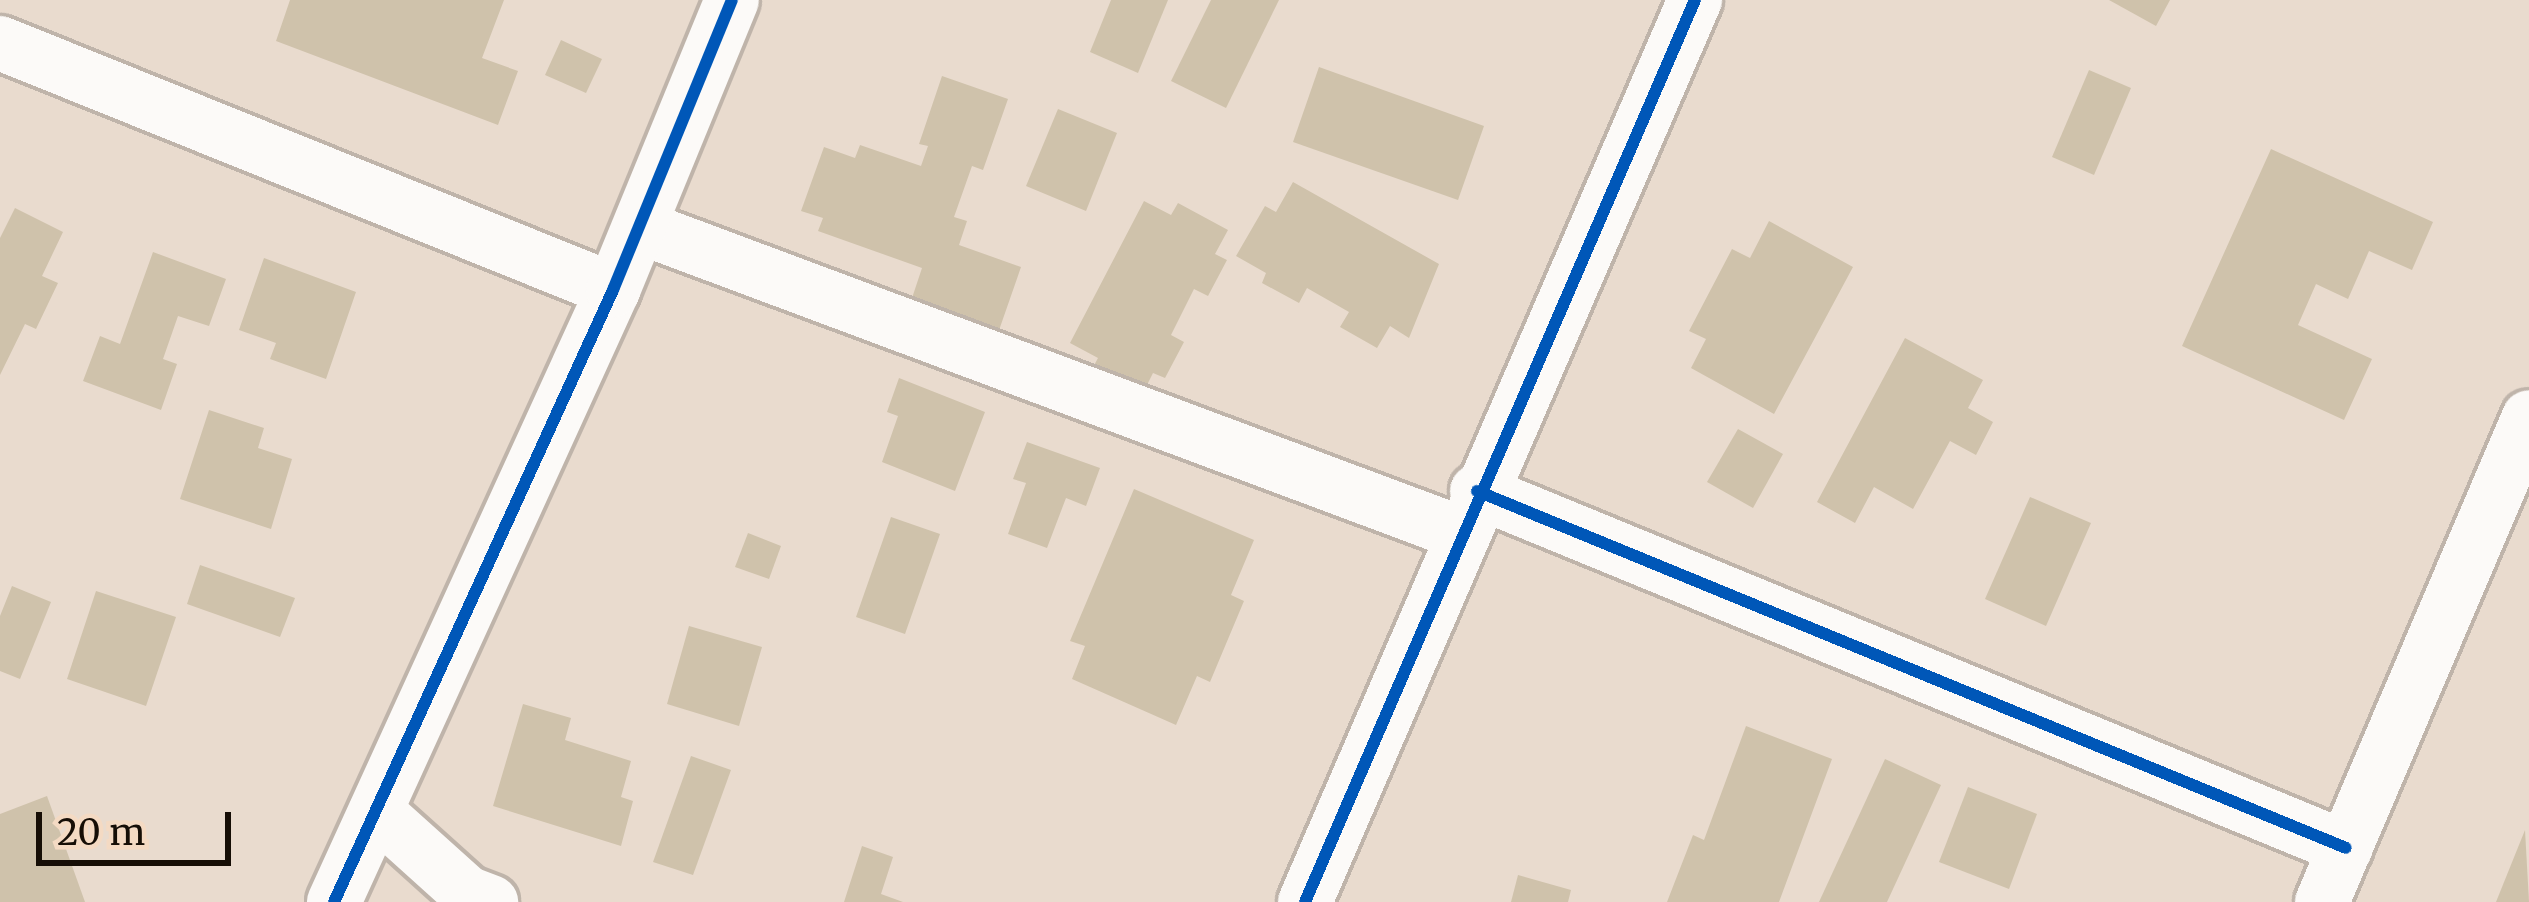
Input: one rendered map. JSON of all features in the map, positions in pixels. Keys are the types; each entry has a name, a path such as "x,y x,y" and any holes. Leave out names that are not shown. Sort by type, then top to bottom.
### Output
{"street":[{"path":"334,902 613,290 732,0"},
{"path":"1305,902 1468,512 1695,0"},
{"path":"0,43 613,290"},
{"path":"640,227 1468,512 2346,848"},
{"path":"2322,902 2529,417"},
{"path":"376,811 462,899"}],"building":[{"path":"290,0 504,0 482,58 518,71 498,125 276,41"},
{"path":"1111,0 1168,0 1138,73 1090,52"},
{"path":"1211,0 1279,0 1226,108 1171,81"},
{"path":"2109,0 2170,0 2156,26"},
{"path":"561,40 602,59 586,93 545,75"},
{"path":"1319,67 1484,126 1458,200 1293,142"},
{"path":"2089,70 2131,88 2094,175 2052,157"},
{"path":"942,76 1008,99 983,170 972,166 954,217 967,221 959,245 1021,267 997,336 910,304 922,268 818,231 823,218 801,211 824,147 855,158 860,145 921,166 928,146 919,144"},
{"path":"1058,109 1117,133 1086,211 1026,186"},
{"path":"2271,149 2433,222 2412,270 2369,251 2348,299 2316,284 2298,325 2372,359 2344,420 2182,346"},
{"path":"1293,182 1439,264 1409,338 1390,326 1377,348 1340,327 1349,312 1307,288 1299,303 1262,283 1266,273 1236,256 1265,206 1276,212"},
{"path":"1144,201 1171,215 1178,203 1228,230 1215,254 1227,260 1208,296 1194,289 1171,335 1184,342 1165,378 1153,373 1141,397 1091,371 1098,358 1070,343"},
{"path":"15,208 63,232 42,276 58,283 36,329 25,324 0,375 0,238"},
{"path":"1769,221 1853,267 1774,414 1691,368 1706,339 1689,331 1732,249 1750,258"},
{"path":"153,252 226,279 209,326 178,316 163,359 177,364 161,410 83,381 100,336 120,344"},
{"path":"264,258 356,292 326,379 270,359 276,343 239,330"},
{"path":"1905,338 1983,380 1968,408 1993,422 1976,455 1950,441 1913,509 1874,487 1855,523 1817,502"},
{"path":"899,378 985,412 955,491 882,462 898,416 887,412"},
{"path":"209,410 264,428 258,448 292,459 271,529 180,499"},
{"path":"1738,429 1783,454 1753,508 1707,482"},
{"path":"1027,442 1100,468 1086,506 1066,498 1047,548 1008,534 1026,483 1013,479"},
{"path":"1134,489 1254,540 1231,595 1244,601 1210,682 1197,676 1176,725 1072,679 1085,646 1070,641"},
{"path":"2030,497 2091,523 2046,626 1985,599"},
{"path":"891,517 940,534 905,634 856,617"},
{"path":"748,533 781,546 769,579 735,567"},
{"path":"200,565 295,598 280,637 187,604"},
{"path":"12,586 51,602 20,679 0,671 0,616"},
{"path":"96,591 176,617 146,706 67,679"},
{"path":"689,626 762,647 739,726 667,704"},
{"path":"523,704 571,718 565,740 631,761 621,797 633,801 621,846 493,806"},
{"path":"1746,726 1832,759 1779,902 1667,902 1693,835 1704,840"},
{"path":"691,756 731,770 693,875 653,862"},
{"path":"1885,759 1941,785 1887,902 1819,902"},
{"path":"1968,787 2037,814 2009,889 1939,862"},
{"path":"47,796 85,902 0,902 0,814"},
{"path":"2525,830 2529,902 2496,902"},
{"path":"862,846 893,857 881,894 903,902 844,902"},
{"path":"1518,875 1571,890 1568,902 1511,902"}],"cycle path":[{"path":"334,902 613,290 732,0"},
{"path":"1305,902 1695,0"},
{"path":"1477,491 2346,848"}]}
